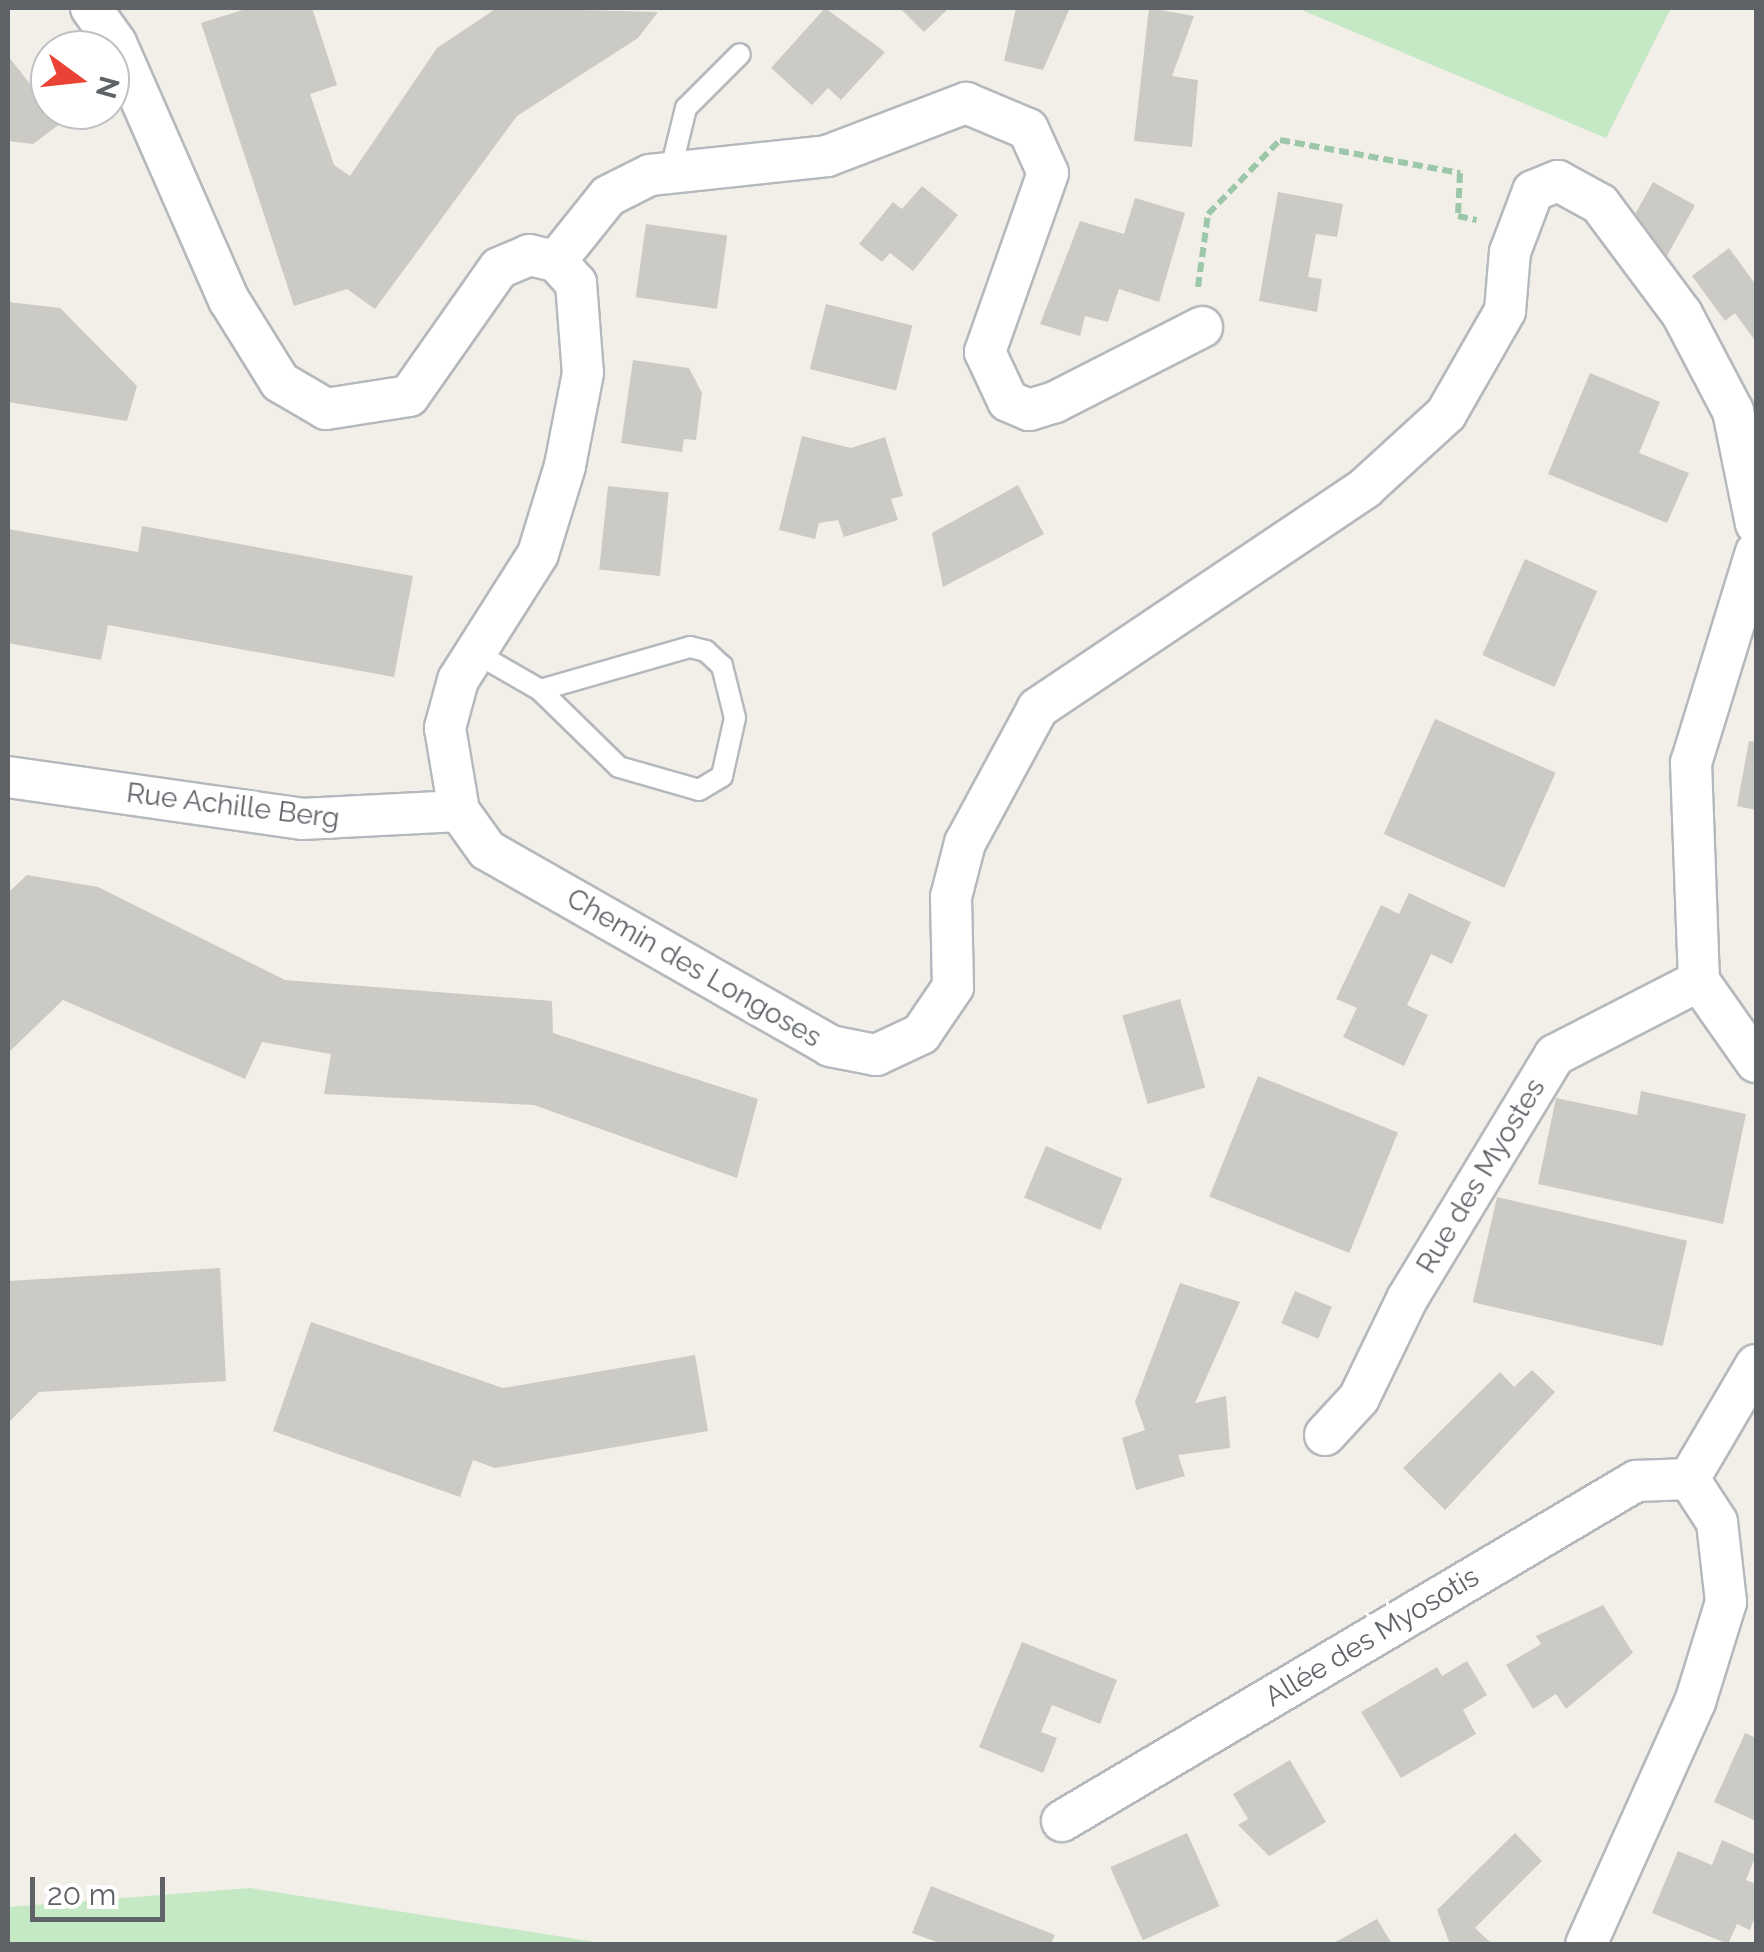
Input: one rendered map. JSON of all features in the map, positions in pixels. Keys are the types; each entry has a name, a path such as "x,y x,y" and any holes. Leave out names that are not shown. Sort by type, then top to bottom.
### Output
{"street":[{"path":"91,8 116,42 229,300 280,382 326,409 409,396 499,268 529,255 556,261 608,196 671,168 813,159 966,104 993,110 1028,130 1048,174 985,352 1008,401 1029,410 1055,402 1198,329"},
{"name":"Chemin des Longoses","path":"556,261 576,283 582,318 566,466 538,554 476,653 445,728 459,811 487,850 830,1046 876,1055 921,1034 953,987 951,897 965,843 1038,708 1365,488 1446,414 1505,311 1510,252 1533,191 1558,180 1600,204 1682,314 1733,411 1756,524"},
{"path":"1756,552 1691,763 1699,981 1756,1062"},
{"name":"Rue Achille Berg","path":"8,778 302,819 459,811"},
{"name":"Rue des Myostes","path":"1325,1436 1359,1398 1407,1298 1555,1055 1699,981"},
{"path":"1586,1944 1695,1702 1726,1602 1718,1522 1689,1479 1756,1365"},
{"name":"Allée des Myosotis","path":"1062,1821 1636,1481 1689,1479"}],"lane":[{"path":"671,168 686,108 740,54"},
{"path":"476,653 540,690 619,767 699,790 722,776 735,718 722,666 706,651 690,647 540,690"}],"path":[{"path":"1198,329 1208,214 1280,140 1460,174 1458,216 1476,221 1481,206"}],"green space":[{"path":"1297,8 1671,8 1606,138"},
{"path":"250,1888 608,1944 8,1944 8,1907"}],"building":[{"path":"249,8 312,8 337,85 310,94 334,165 350,176 437,48 497,8 658,12 638,38 517,116 375,309 347,289 294,306 201,23"},
{"path":"825,8 885,52 841,100 828,88 812,105 771,68"},
{"path":"900,8 949,8 924,32"},
{"path":"1016,8 1070,8 1043,70 1004,61"},
{"path":"1149,8 1194,16 1172,76 1198,80 1192,147 1134,141"},
{"path":"8,56 30,84 30,130 52,130 33,144 8,141"},
{"path":"1653,182 1695,205 1667,256 1625,233"},
{"path":"922,186 958,215 913,271 890,253 882,262 859,244 893,202 902,209"},
{"path":"1278,192 1343,204 1337,237 1316,234 1308,277 1322,279 1317,312 1259,301"},
{"path":"1135,198 1185,213 1159,302 1119,289 1108,322 1085,316 1080,336 1040,324 1080,221 1124,234"},
{"path":"646,224 727,235 717,309 636,297"},
{"path":"1729,248 1756,285 1756,342 1735,313 1725,321 1692,276"},
{"path":"8,302 60,308 137,386 127,421 8,402"},
{"path":"826,304 912,326 896,391 810,369"},
{"path":"633,360 689,368 702,393 696,440 684,439 682,452 621,443"},
{"path":"1590,373 1660,402 1639,453 1689,473 1667,523 1548,474"},
{"path":"802,436 851,448 885,437 903,496 891,499 898,520 844,537 838,520 819,523 815,539 779,530"},
{"path":"1018,485 1044,534 943,587 932,533"},
{"path":"608,486 669,492 660,576 599,570"},
{"path":"142,526 413,576 394,677 108,625 101,660 8,643 8,529 138,552"},
{"path":"1525,559 1597,591 1554,687 1482,655"},
{"path":"1435,719 1556,773 1504,888 1384,834"},
{"path":"1749,741 1756,742 1756,810 1737,806"},
{"path":"27,875 98,887 285,980 552,1001 553,1033 758,1099 737,1178 534,1105 324,1094 331,1054 262,1042 245,1079 63,1000 8,1053 8,893"},
{"path":"1409,893 1471,922 1452,964 1431,954 1407,1005 1428,1015 1404,1066 1343,1037 1357,1008 1336,999 1381,905 1399,914"},
{"path":"1180,999 1205,1087 1148,1104 1122,1016"},
{"path":"1258,1076 1398,1133 1349,1253 1209,1197"},
{"path":"1641,1091 1746,1114 1723,1224 1538,1184 1556,1098 1637,1115"},
{"path":"1046,1146 1122,1178 1101,1230 1024,1198"},
{"path":"1497,1197 1687,1241 1663,1346 1473,1302"},
{"path":"220,1268 226,1381 39,1392 8,1423 8,1281"},
{"path":"1180,1283 1240,1302 1195,1403 1226,1396 1230,1448 1178,1455 1185,1476 1136,1490 1122,1438 1145,1430 1135,1402"},
{"path":"1295,1291 1332,1307 1318,1339 1281,1323"},
{"path":"311,1322 503,1388 695,1355 708,1431 495,1468 473,1460 460,1497 273,1431"},
{"path":"1532,1370 1555,1392 1445,1510 1403,1468 1500,1372 1514,1387"},
{"path":"1603,1605 1633,1653 1566,1709 1556,1694 1533,1709 1506,1665 1541,1644 1536,1636"},
{"path":"1022,1642 1117,1680 1100,1724 1052,1705 1041,1732 1057,1738 1043,1773 979,1747"},
{"path":"1467,1661 1487,1695 1463,1710 1476,1734 1401,1778 1361,1712 1437,1667 1442,1676"},
{"path":"1745,1733 1756,1738 1756,1821 1714,1802"},
{"path":"1290,1760 1326,1822 1269,1856 1238,1825 1248,1819 1233,1794"},
{"path":"1187,1833 1220,1906 1143,1940 1110,1867"},
{"path":"1515,1833 1542,1861 1475,1928 1492,1944 1450,1944 1437,1910"},
{"path":"1722,1840 1756,1855 1746,1880 1756,1884 1756,1914 1750,1930 1737,1924 1728,1944 1652,1913 1678,1851 1712,1865"},
{"path":"931,1886 1055,1935 1051,1944 942,1944 912,1933"},
{"path":"1377,1919 1392,1944 1332,1944"}]}
